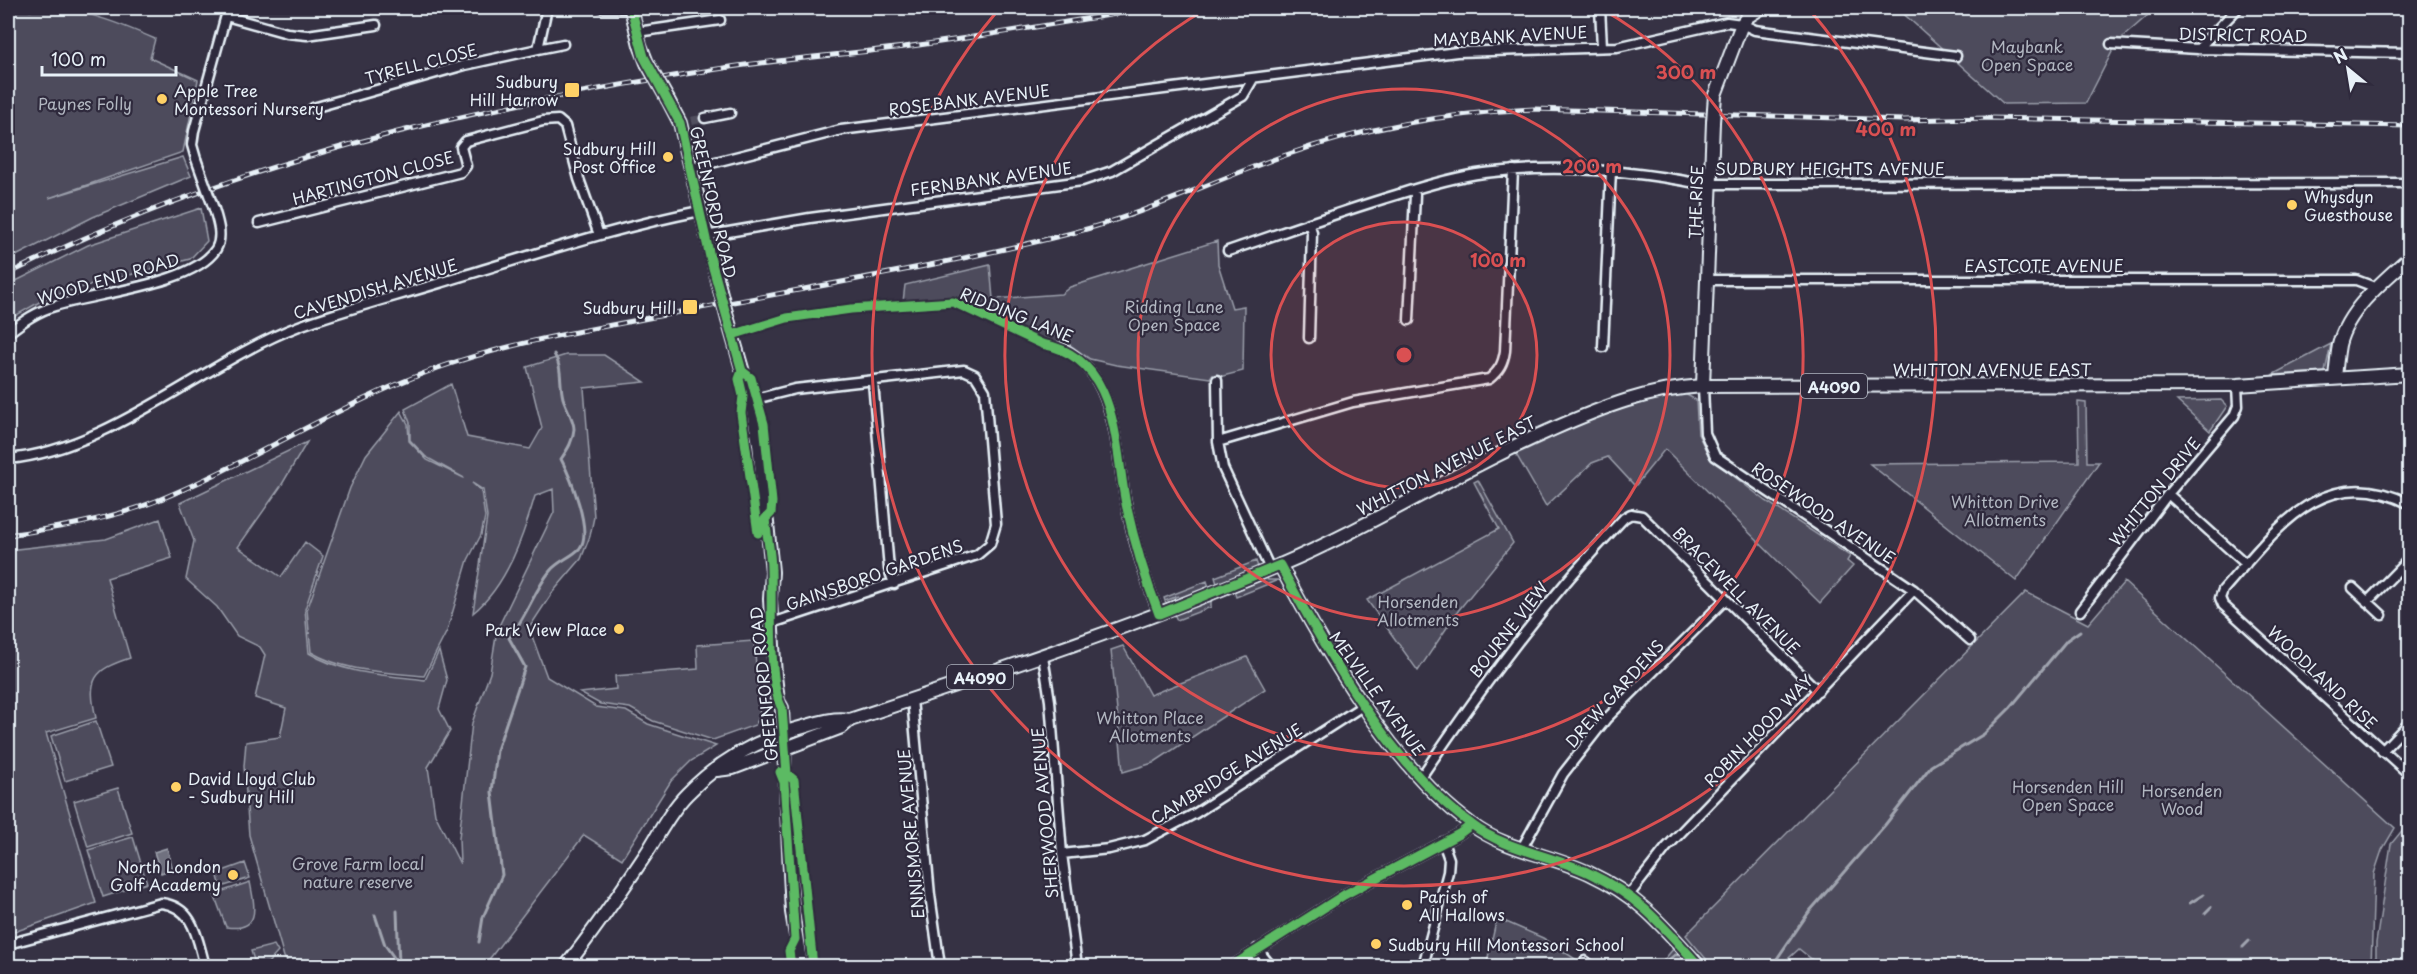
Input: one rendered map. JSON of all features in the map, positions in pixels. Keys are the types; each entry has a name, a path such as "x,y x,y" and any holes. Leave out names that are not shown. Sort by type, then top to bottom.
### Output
{"main road":[{"name":"GREENFORD ROAD","path":"629,8 647,63 668,100 686,122 705,236 751,400 759,444 770,557 778,701 775,710 787,774 784,782 792,912 798,966"},
{"path":"1742,24 1747,17 1761,8"},
{"name":"THE RISE","path":"1703,386 1715,95 1742,24"},
{"path":"2335,378 2340,344 2347,327 2377,288 2409,257"},
{"name":"WHITTON AVENUE EAST","path":"782,750 842,727 850,720 1044,656 1159,614 1275,567 1353,531 1507,449 1570,422 1651,392 1703,386 2236,385 2409,374"},
{"name":"MELVILLE AVENUE","path":"1275,567 1328,653 1364,705 1421,777 1471,825 1522,848 1588,873 1629,895 1653,915 1699,966"},
{"name":"WHITTON AVENUE EAST","path":"780,734 838,718 850,720"},
{"name":"A4090","path":"566,966 633,874 673,810 687,794 729,758 780,734"},
{"name":"A4090","path":"717,770 733,768 782,750"}],"street":[{"path":"538,49 547,8"},
{"path":"603,8 629,8"},
{"path":"1600,8 1602,47"},
{"path":"2198,49 2238,8"},
{"path":"227,12 287,33 307,34 376,25"},
{"name":"WOOD END ROAD","path":"8,333 36,314 55,306 132,288 201,265 217,248 220,236 214,210 192,145 227,12"},
{"path":"637,32 720,20"},
{"name":"MAYBANK AVENUE","path":"1253,79 1457,52 1639,44 1727,22 1742,24 1755,30 1956,56"},
{"name":"TYRELL CLOSE","path":"314,108 465,65 563,44"},
{"name":"DISTRICT ROAD","path":"2111,44 2198,49 2409,53"},
{"name":"ROSEBANK AVENUE","path":"692,168 841,130 1253,79"},
{"name":"FERNBANK AVENUE","path":"705,236 810,218 1082,181 1112,171 1243,96 1253,79"},
{"path":"705,118 730,113"},
{"name":"HARTINGTON CLOSE","path":"259,223 461,172 466,166 461,147 466,141 543,121 558,120 566,126 579,179 599,235"},
{"name":"SUDBURY HEIGHTS AVENUE","path":"1228,251 1413,190 1482,173 1550,168 1611,170 1713,184 2409,183"},
{"path":"1603,347 1611,170"},
{"path":"1218,442 1323,409 1489,380 1497,373 1503,364 1505,351 1513,171"},
{"path":"1409,320 1415,195 1413,190"},
{"name":"CAVENDISH AVENUE","path":"8,459 24,458 105,429 298,327 599,235 700,211"},
{"path":"1309,223 1312,232 1309,338"},
{"name":"EASTCOTE AVENUE","path":"1708,280 2356,280 2377,288"},
{"name":"RIDDING LANE","path":"1062,348 1084,363 1101,385 1114,429 1132,531 1159,614"},
{"name":"GAINSBORO GARDENS","path":"772,623 977,555 990,544 996,524 985,391 975,375 964,370 873,381"},
{"path":"1217,380 1218,442 1223,468 1234,496 1275,567"},
{"path":"751,400 795,389 873,381 889,569 894,584"},
{"name":"WHITTON DRIVE","path":"2080,611 2168,494 2234,416 2238,406 2236,385"},
{"name":"ROSEWOOD AVENUE","path":"1703,386 1705,433 1715,456 1914,591 1970,640"},
{"path":"2168,494 2246,564 2293,514 2324,496 2357,490 2373,491 2409,504"},
{"name":"BRACEWELL AVENUE","path":"1634,514 1642,516 1818,691"},
{"name":"BOURNE VIEW","path":"1421,777 1480,689 1547,601 1624,518 1634,514"},
{"path":"2367,602 2409,558"},
{"name":"WOODLAND RISE","path":"2246,564 2223,590 2220,598 2223,605 2409,775"},
{"path":"2353,588 2382,615"},
{"name":"ROBIN HOOD WAY","path":"1629,895 1666,848 1914,591"},
{"name":"DREW GARDENS","path":"1522,848 1563,774 1606,719 1643,679 1725,600"},
{"name":"SHERWOOD AVENUE","path":"1044,656 1050,701 1062,854 1077,966"},
{"name":"ENNISMORE AVENUE","path":"912,699 930,895 940,966"},
{"name":"CAMBRIDGE AVENUE","path":"1062,854 1128,845 1163,831 1196,813 1364,705"},
{"path":"2382,751 2409,722"},
{"path":"1232,966 1368,882 1471,825"},
{"path":"1423,966 1448,872 1449,859 1443,842"},
{"path":"8,944 161,903 173,904 189,916 205,966"},
{"path":"1257,949 1271,966"}],"green space":[{"name":"Paynes Folly","path":"8,8 23,8 30,11 44,8 76,11 127,27 155,39 150,58 198,80 183,152 49,198 183,157 191,176 93,217 8,260"},
{"name":"Maybank Open Space","path":"1897,8 2156,8 2123,37 2112,52 2086,103 2004,104"},
{"path":"201,208 207,241 190,259 50,296 8,320 8,285 88,245"},
{"name":"Ridding Lane Open Space","path":"1217,241 1218,264 1232,308 1244,306 1243,371 1223,376 1212,375 1210,378 1116,365 1090,359 1063,340 1052,343 956,299 903,302 905,285 990,265 993,299 1061,294 1070,287"},
{"path":"2331,344 2325,372 2272,375"},
{"name":"Grove Farm local nature reserve","path":"566,355 604,355 645,382 584,388 594,517 581,559 552,593 529,628 547,677 596,707 626,711 648,724 716,746 691,761 671,781 622,859 584,835 484,966 290,966 284,957 249,835 244,766 246,742 280,737 286,708 255,698 265,655 260,647 237,636 217,607 186,579 194,541 180,503 307,442 281,486 238,547 281,577 305,542 323,556 305,609 309,653 322,660 365,672 425,680 439,651 447,680 439,709 450,731 428,767 435,814 460,864 459,838 472,723 490,673 497,630 554,512 553,489 535,496 512,559 495,589 473,613 487,517 483,490 472,483 481,491 485,517 481,535 468,560 447,631 424,676 351,667 337,664 311,652 307,610 350,488 366,455 401,411 408,424 409,441 427,460 464,478 426,457 410,440 410,423 405,409 451,384 467,437 530,449 542,428 527,367"},
{"path":"1685,394 1696,400 1698,434 1710,458 1766,501 1850,556 1847,561 1853,566 1820,603 1665,449 1635,486 1608,457 1592,463 1546,506 1516,454 1621,408 1664,396"},
{"path":"2221,400 2227,406 2210,431 2177,401"},
{"name":"Whitton Drive Allotments","path":"2078,402 2086,403 2087,462 2099,462 2016,581 1870,464 2079,462"},
{"name":"Horsenden Allotments","path":"1478,480 1513,543 1458,611 1418,671 1367,600 1499,529 1474,482"},
{"path":"160,519 172,558 107,578 130,658 108,667 96,678 92,694 96,718 46,733 96,903 14,932 8,914 8,550 106,539"},
{"path":"1256,561 1258,567 1256,569 1217,584 1215,577"},
{"path":"1266,577 1268,580 1278,580 1236,597 1234,591"},
{"path":"1207,581 1209,587 1180,599 1178,596 1165,601 1164,598"},
{"name":"Horsenden Wood","path":"2124,582 2395,828 2382,850 2374,874 2371,966 1820,966 1799,949 1780,966 1712,966 1686,935 2026,592 2088,624"},
{"path":"1211,599 1211,607 1177,620 1174,614"},
{"path":"754,641 760,716 755,725 713,740 653,721 630,708 600,704 580,693 616,689 615,676 698,669 697,645"},
{"name":"Whitton Place Allotments","path":"1123,646 1150,695 1247,657 1265,689 1153,763 1123,772 1111,650"},
{"path":"96,721 111,767 65,781 51,736"},
{"path":"118,788 132,833 88,847 74,801"},
{"path":"2409,822 2409,966 2376,966 2376,943 2391,844"},
{"path":"133,837 147,883 103,897 88,850"},
{"name":"North London Golf Academy","path":"245,863 250,878 221,887 217,873"},
{"path":"250,882 254,909 250,922 237,928 226,927 214,894"},
{"path":"1497,918 1543,938 1586,966 1486,966"},
{"path":"274,945 278,952 268,963 256,966 251,951"},
{"path":"1674,948 1691,966 1659,966"}],"water":[{"path":"167,848 173,869 161,873 154,852"}],"waterway":[{"path":"479,942 483,917 502,875 492,792 497,750 525,667 509,638 550,571 577,551 583,540 584,529 579,503 561,459 570,445 574,429 563,398 559,365 554,354"},
{"path":"1772,966 1809,912 1885,825 1931,766 1984,734 2010,708 2067,640 2080,631"},
{"path":"2190,903 2203,895"},
{"path":"2205,913 2211,907"},
{"path":"397,911 399,965"},
{"path":"375,915 385,945 400,966"},
{"path":"2243,947 2249,941"},
{"path":"1661,966 1675,955 1683,955"}],"tunnel":[{"path":"691,121 705,118"}],"railway":[{"path":"8,274 94,234 181,199 357,142 447,120 538,100 724,68 919,45 1154,8"},
{"path":"8,535 64,526 138,508 192,486 331,415 402,382 493,351 550,337 920,267 1072,233 1126,216 1283,156 1345,137 1407,123 1470,114 1534,109 1904,120 1989,118 2410,126"}],"cycle path":[{"path":"631,8 644,57 680,123 710,257 742,371 751,378 764,424 772,502 771,513 765,519 771,564 773,662 778,697 782,708 787,774 794,780 813,966"},
{"path":"732,335 787,318 851,309 953,302 1042,344 1067,352 1086,366 1099,385 1108,406 1129,518 1159,614 1280,565 1339,669 1363,705 1414,771 1442,800 1471,824 1498,840 1574,867 1607,882 1649,913 1699,966"},
{"path":"742,371 739,379 743,396 741,413 758,533"},
{"path":"780,772 784,782 795,939 789,951 791,966"},
{"path":"1232,966 1344,895 1459,834 1471,825"}],"place":[{"name":"Sudbury Hill Harrow","path":"572,90"},
{"name":"Apple Tree Montessori Nursery","path":"162,99"},
{"name":"Sudbury Hill Post Office","path":"668,157"},
{"name":"Whysdyn Guesthouse","path":"2292,205"},
{"name":"Sudbury Hill","path":"690,307"},
{"name":"Park View Place","path":"619,629"},
{"name":"David Lloyd Club - Sudbury Hill","path":"176,787"},
{"name":"North London Golf Academy","path":"233,875"},
{"name":"Parish of All Hallows","path":"1407,905"},
{"name":"Sudbury Hill Montessori School","path":"1376,944"}],"park label":[{"name":"Horsenden Hill Open Space","path":"2068,795"}]}
